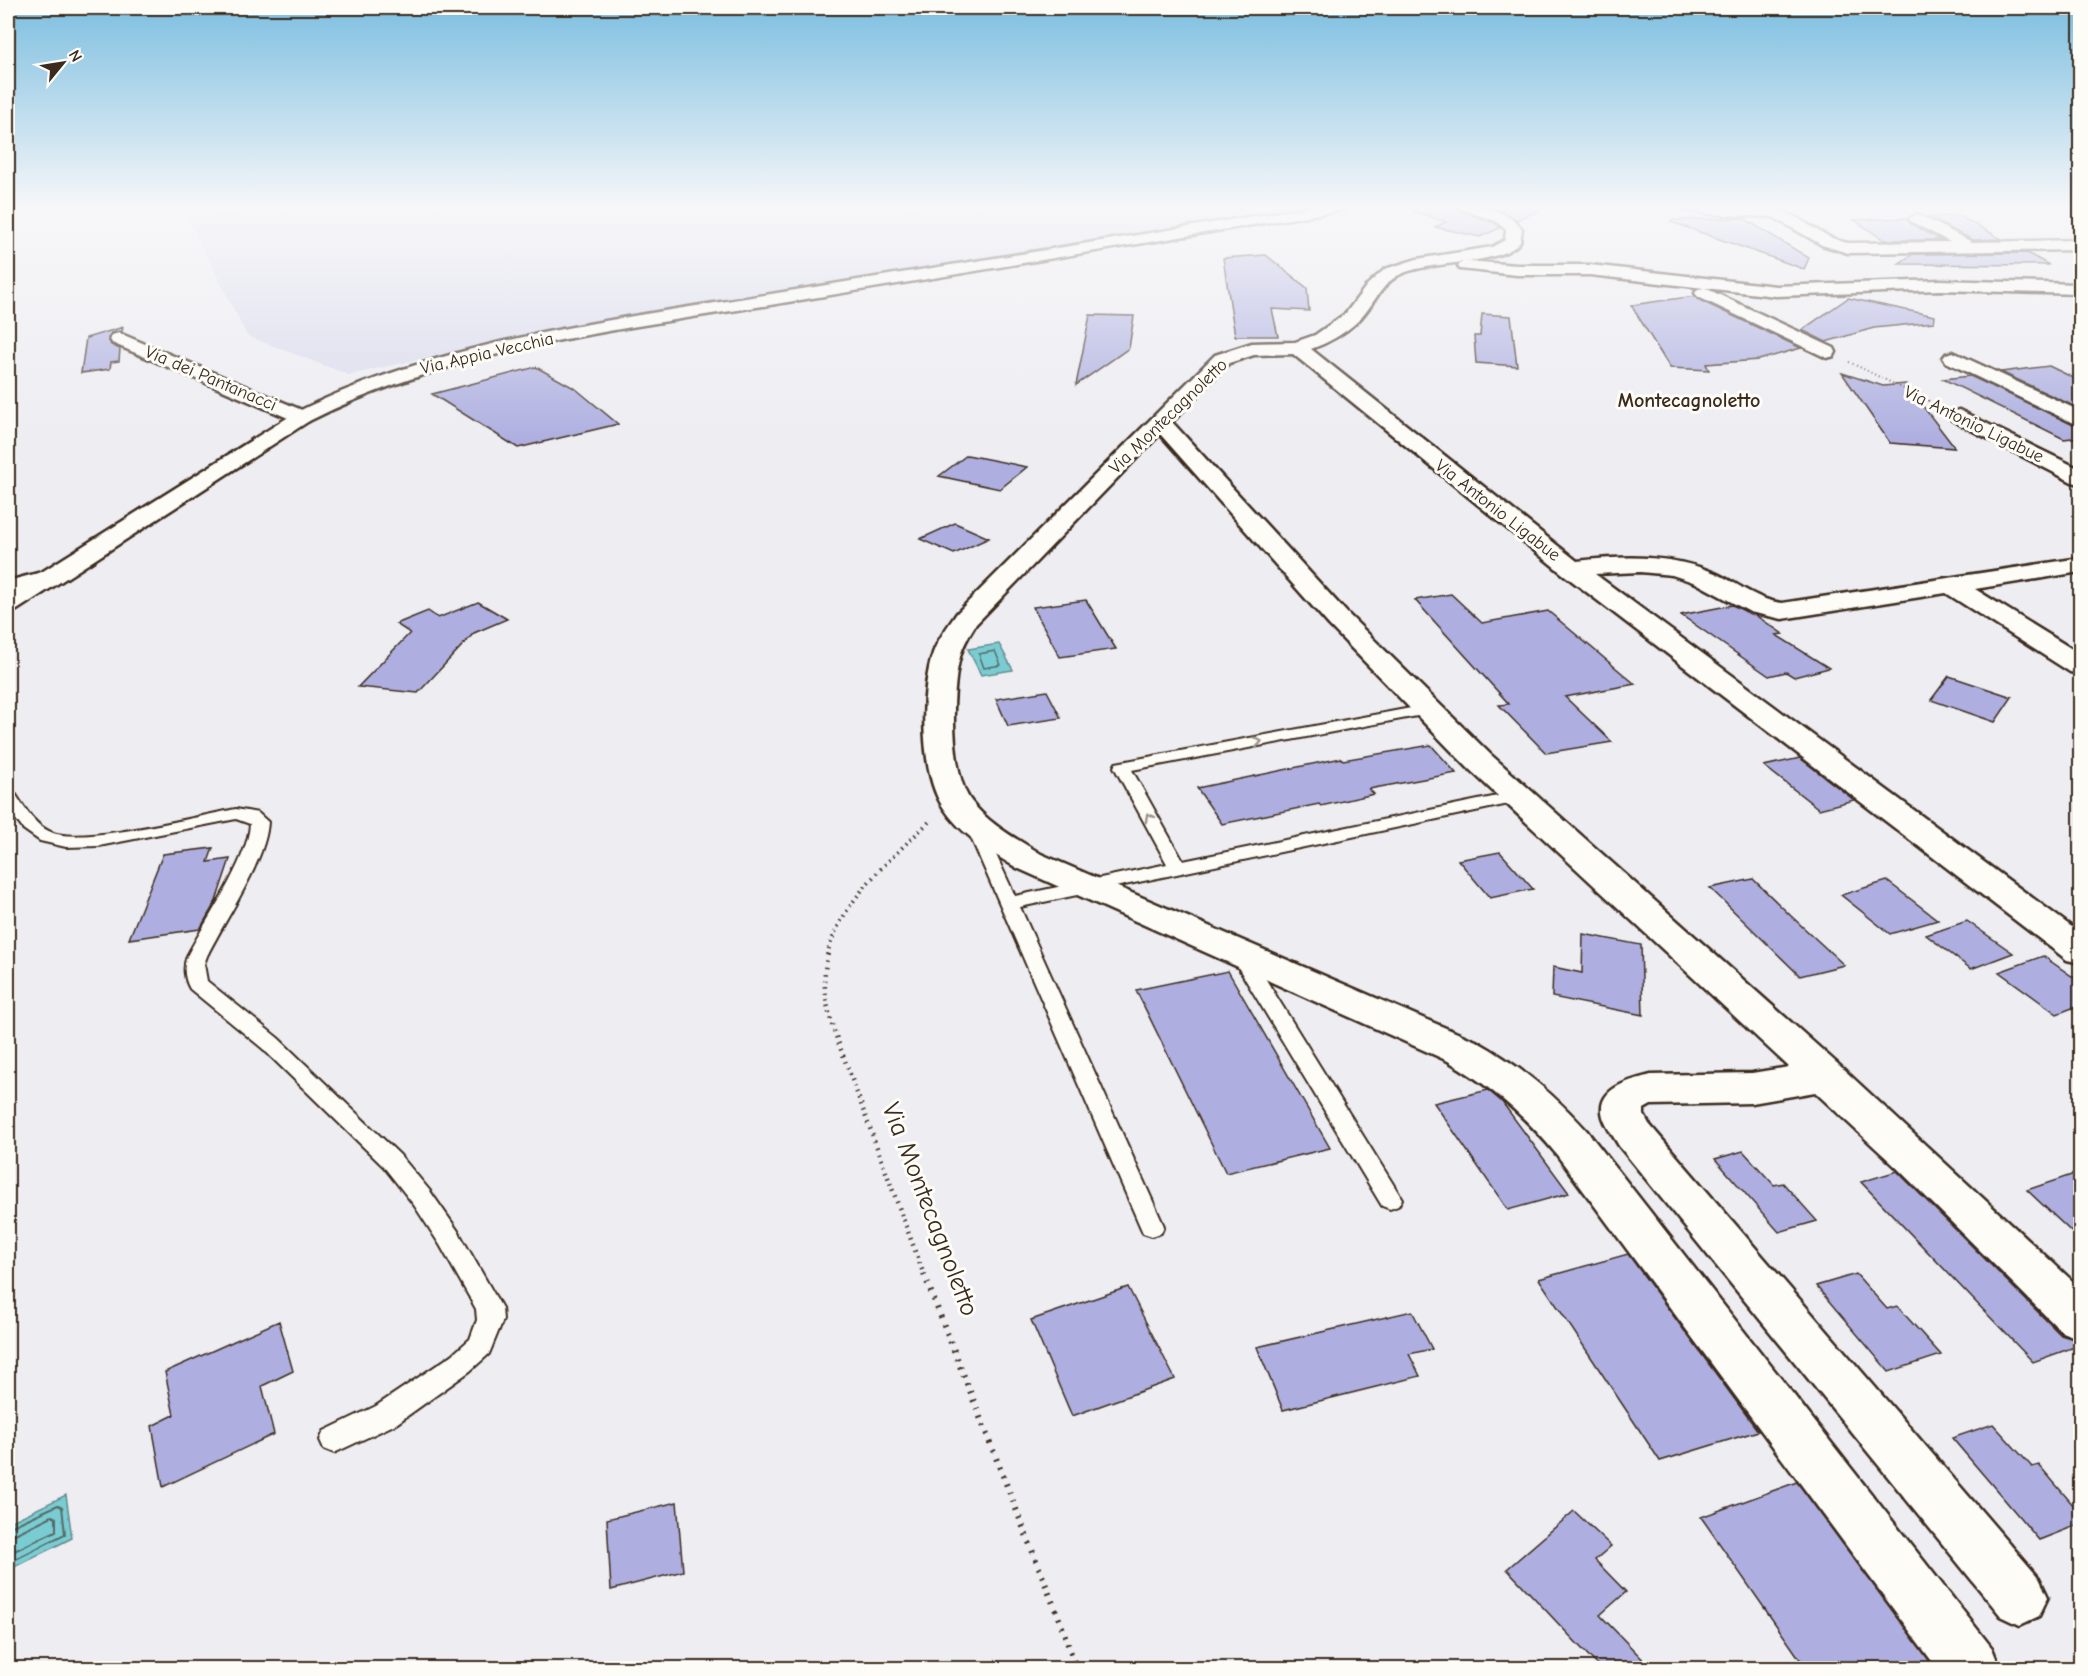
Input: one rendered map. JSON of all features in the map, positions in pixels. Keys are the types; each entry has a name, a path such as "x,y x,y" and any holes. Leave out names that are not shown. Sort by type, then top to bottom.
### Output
{"street":[{"name":"Via Appia Vecchia","path":"8,604 42,580 302,417 334,401 405,373 470,355 548,338 863,284"},
{"name":"Via Montecagnoletto","path":"1378,284 1348,321 1326,336 1297,348 1252,349 1222,359 974,610 950,643 945,660 942,684 943,758 947,784 953,797 974,823 1029,861 1474,1058 1514,1084 1551,1118 1972,1668"},
{"path":"1657,284 1695,290 1827,352"},
{"path":"1721,284 1785,291 1940,285 2080,289"},
{"name":"Via dei Pantanacci","path":"119,339 302,417"},
{"name":"Via Antonio Ligabue","path":"1297,348 1572,569 1642,564 1676,568 1708,580 1752,605 1782,611 2080,565"},
{"path":"1953,358 2080,419"},
{"name":"Via Antonio Ligabue","path":"1959,416 2080,477"},
{"path":"1161,422 1314,593 1427,710 1517,797 1958,1199 2080,1318"},
{"path":"1572,569 2080,951"},
{"path":"8,589 42,580"},
{"path":"1952,586 2080,666"},
{"path":"1824,1075 1752,1088 1644,1091 1629,1097 1624,1102 1623,1116 1642,1144 2020,1597"}],"lane":[{"path":"1178,868 1122,767 1427,710"},
{"path":"8,796 31,828 53,841 81,843 236,814 252,817 259,822 259,831 241,874 197,956 194,964 197,984 270,1043 392,1161 440,1224 489,1308 490,1320 480,1346 461,1363 395,1409 334,1440"},
{"path":"1009,903 1517,797"},
{"path":"974,823 1152,1226"},
{"path":"1240,954 1390,1199"}],"path":[{"name":"Via Antonio Ligabue","path":"1827,352 1959,416"},
{"name":"Via Montecagnoletto","path":"953,797 859,894 837,925 827,958 824,991 833,1028 919,1261 1057,1613 1076,1668"}],"shaded area":[{"path":"221,284 825,284 557,329 349,375 247,336"}],"water":[{"path":"999,644 1013,670 981,675 968,649"},
{"path":"66,1495 72,1538 8,1570 8,1523"}],"building":[{"path":"1227,284 1302,284 1307,288 1309,311 1272,309 1278,336 1235,336"},
{"path":"1695,296 1697,299 1801,348 1759,360 1706,364 1709,370 1670,368 1631,305"},
{"path":"1848,298 1935,316 1934,322 1874,328 1826,342 1802,330"},
{"path":"1482,314 1511,316 1517,366 1476,363 1474,336 1480,336"},
{"path":"1090,315 1134,316 1129,348 1076,385"},
{"path":"123,327 122,332 111,333 108,338 111,345 120,349 119,361 111,362 110,369 81,373 86,338"},
{"path":"2049,366 2080,381 2080,409 2001,372"},
{"path":"536,367 576,389 618,424 518,448 432,394"},
{"path":"1842,373 1883,386 1906,384 1955,448 1890,443"},
{"path":"1970,376 2080,427 2080,437 2064,439 1943,379"},
{"path":"967,455 1027,467 1000,489 939,476"},
{"path":"955,523 989,538 954,554 920,539"},
{"path":"1451,594 1482,623 1548,611 1635,684 1565,697 1612,742 1546,753 1499,705 1509,704 1415,600"},
{"path":"1086,600 1116,649 1060,657 1033,607"},
{"path":"478,602 507,619 474,633 418,693 358,687 410,633 396,624 428,611 438,618"},
{"path":"1732,605 1755,615 1783,634 1776,635 1829,668 1794,677 1786,672 1769,676 1681,615"},
{"path":"1949,676 2012,697 1995,722 1931,700"},
{"path":"1047,691 1061,718 1008,726 996,699"},
{"path":"1431,745 1456,773 1369,789 1374,794 1321,806 1319,804 1222,824 1197,788 1341,758 1343,760"},
{"path":"1800,758 1854,800 1819,809 1764,766"},
{"path":"213,848 208,862 230,859 216,901 200,929 129,939 163,854"},
{"path":"1500,852 1533,889 1490,898 1458,860"},
{"path":"1753,879 1844,965 1800,976 1710,888"},
{"path":"1887,881 1938,920 1890,934 1841,895"},
{"path":"1967,921 2013,953 1971,969 1926,935"},
{"path":"1583,934 1641,945 1643,1015 1552,997 1553,967 1582,973"},
{"path":"2043,956 2080,982 2080,1005 2057,1014 1999,972"},
{"path":"1228,971 1330,1148 1226,1173 1136,990"},
{"path":"1488,1090 1502,1102 1569,1193 1508,1210 1434,1103"},
{"path":"1743,1151 1774,1185 1783,1183 1817,1221 1779,1232 1715,1159"},
{"path":"1897,1171 2061,1335 2080,1341 2080,1345 2033,1362 1861,1182"},
{"path":"2080,1172 2080,1240 2027,1190"},
{"path":"1628,1254 1758,1431 1660,1461 1539,1279"},
{"path":"1856,1274 1887,1309 1897,1306 1941,1355 1889,1372 1816,1286"},
{"path":"1128,1287 1175,1379 1072,1416 1031,1320"},
{"path":"1412,1311 1432,1349 1409,1354 1420,1376 1283,1410 1257,1347"},
{"path":"279,1321 293,1371 262,1386 274,1434 163,1487 152,1426 174,1415 165,1372"},
{"path":"1993,1424 2032,1467 2039,1465 2080,1513 2080,1524 2039,1540 1952,1438"},
{"path":"1797,1482 1935,1668 1806,1668 1701,1517"},
{"path":"677,1502 683,1571 611,1590 607,1519"},
{"path":"1574,1511 1611,1546 1595,1560 1626,1592 1600,1615 1651,1668 1600,1668 1507,1569"}],"district":[{"name":"Montecagnoletto","path":"1689,400"}]}
